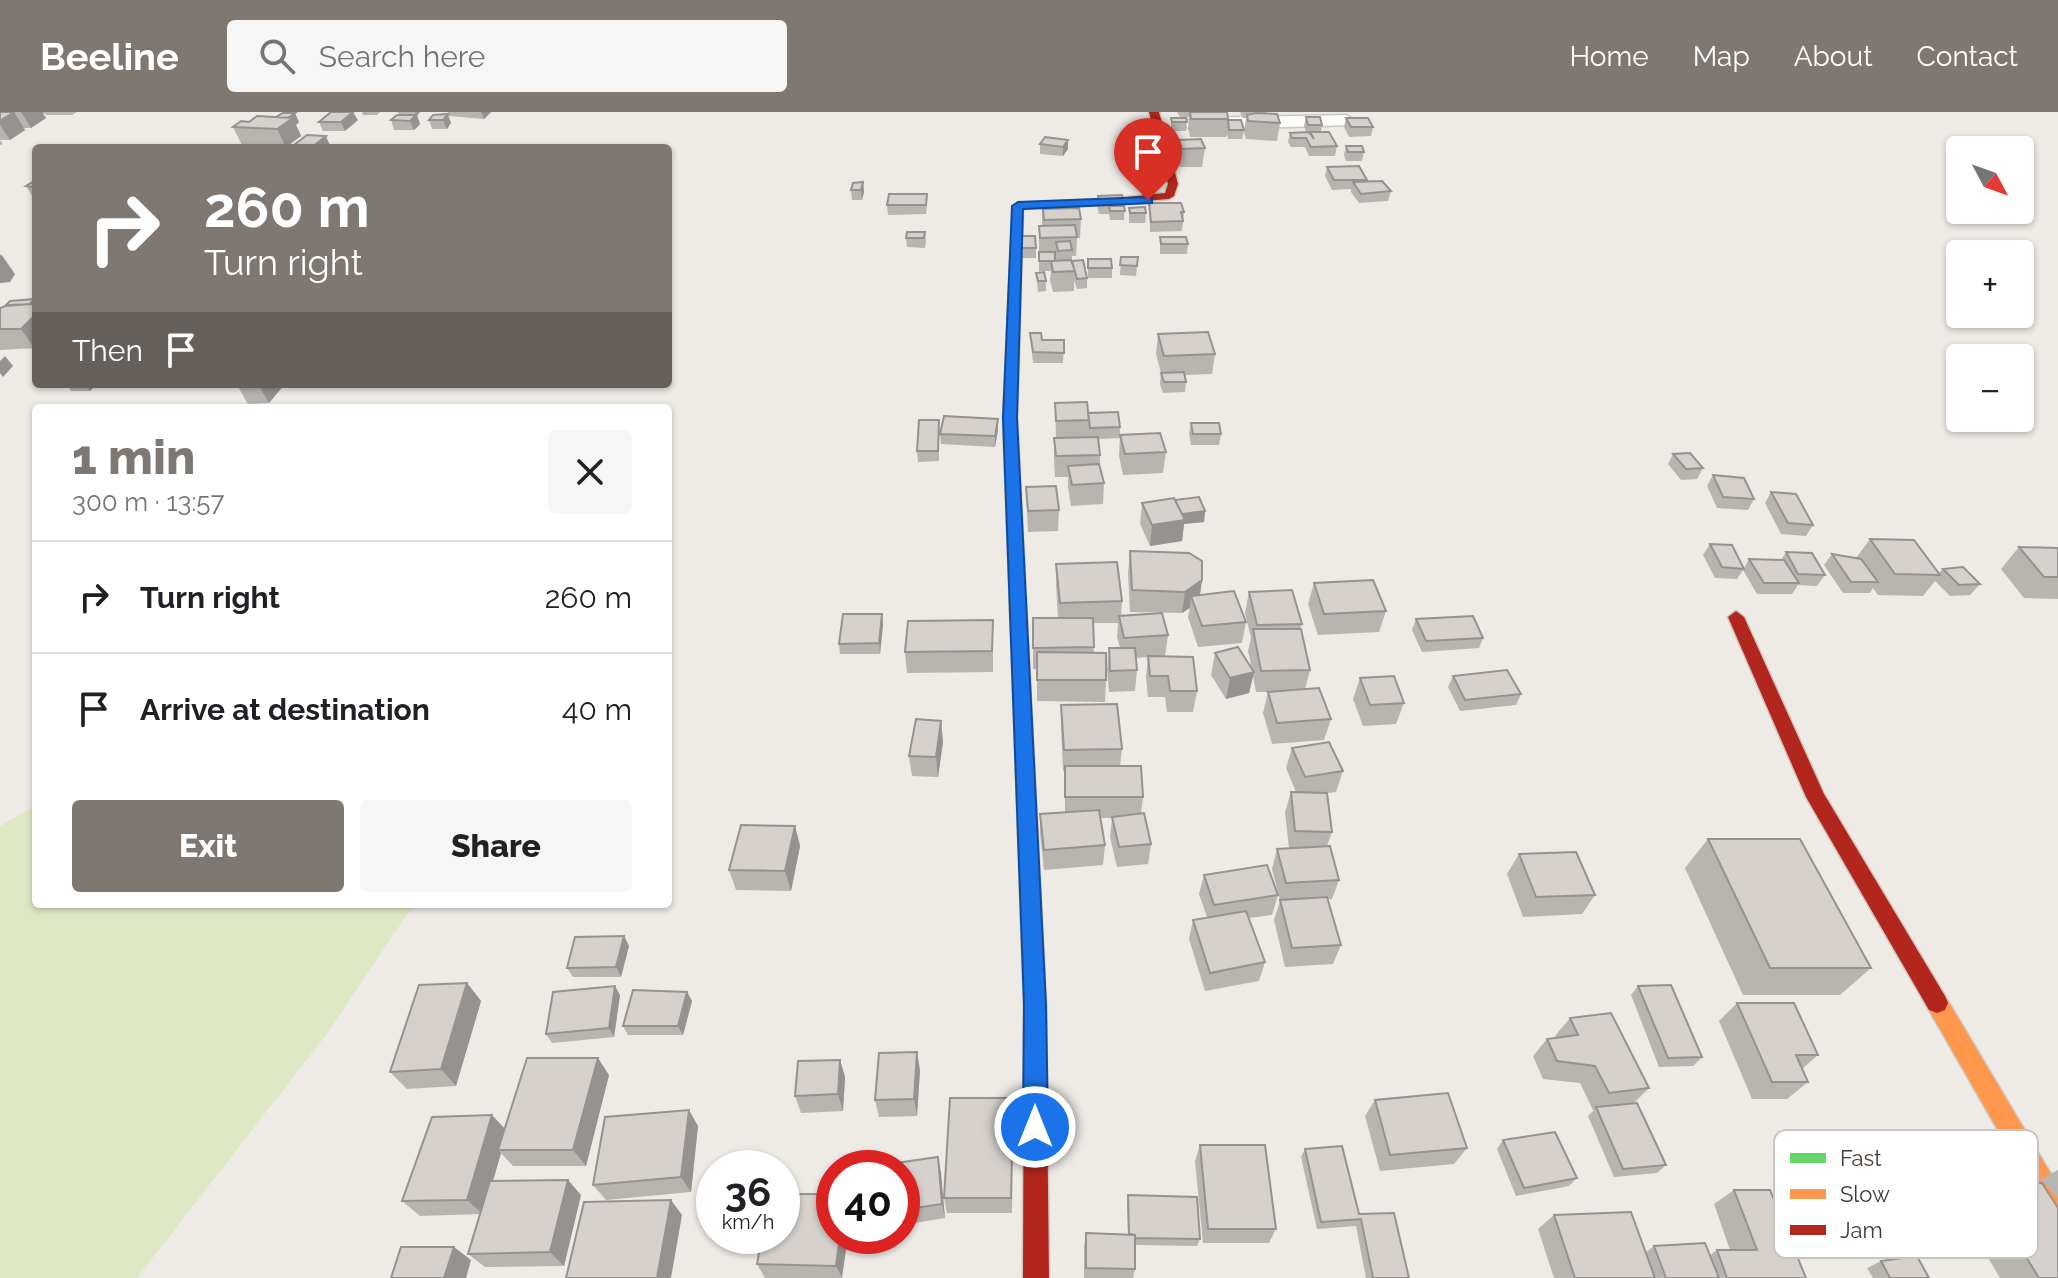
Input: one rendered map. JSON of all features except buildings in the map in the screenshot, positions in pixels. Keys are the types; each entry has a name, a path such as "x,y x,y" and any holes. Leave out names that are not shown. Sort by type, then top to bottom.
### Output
{"street":[{"path":"1036,1278 1035,1005 1010,418 1018,206 1148,200 1169,196 1173,184 1156,118 1346,121"},
{"path":"1736,617 1816,797 2011,1130"},
{"path":"2038,1176 2058,1210"}],"green space":[{"path":"32,807 32,908 411,908 326,1035 137,1278 0,1278 0,826"}],"traffic: fast":[{"path":"1024,743 1010,418 1018,206 1109,202"}],"traffic: slow":[{"path":"1937,1003 2011,1130"},
{"path":"2038,1176 2058,1210"}],"traffic: jam":[{"path":"1109,202 1169,196 1173,184 1154,112"},
{"path":"1736,617 1816,797 1937,1003"},
{"path":"1024,743 1035,1005 1036,1278"}],"route":[{"path":"1035,1127 1035,1005 1010,418 1018,206 1148,200"}]}
